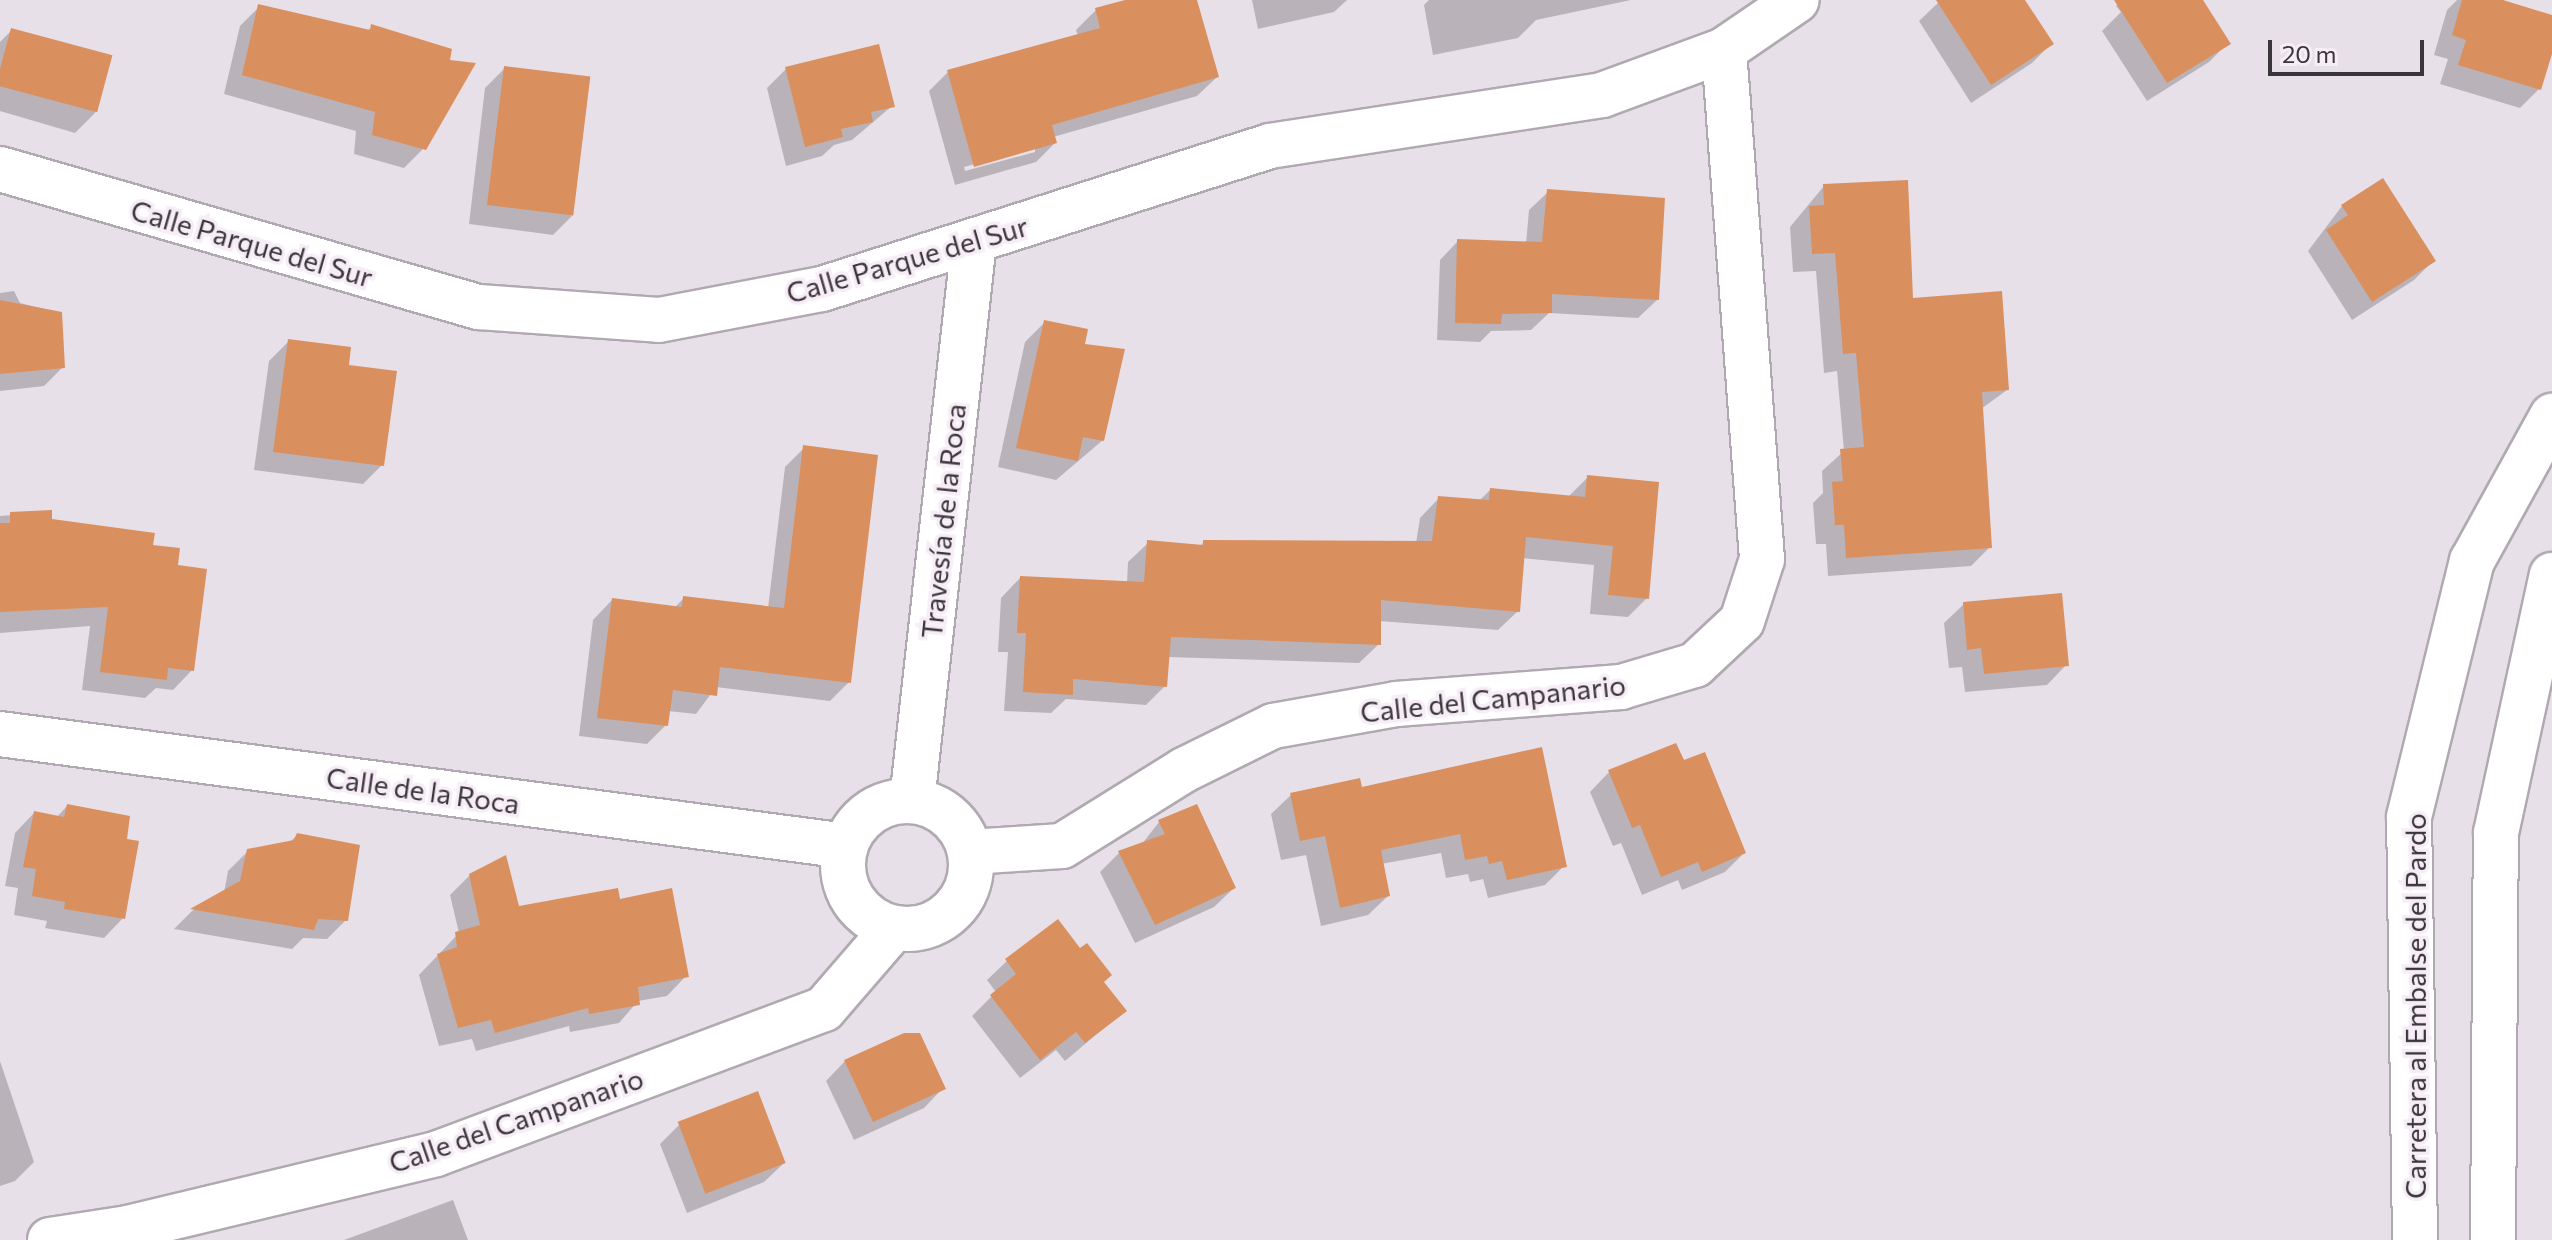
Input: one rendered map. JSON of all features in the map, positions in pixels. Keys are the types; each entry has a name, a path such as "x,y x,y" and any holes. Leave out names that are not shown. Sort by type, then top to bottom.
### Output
{"street":[{"name":"Calle Parque del Sur","path":"0,169 479,307 659,320 822,289 1270,146 1602,95 1724,50 1797,0"},
{"name":"Calle del Campanario","path":"970,852 1062,846 1184,770 1273,726 1396,704 1621,687 1695,665 1742,621 1762,559 1724,50"},
{"name":"Travesía de la Roca","path":"912,801 974,241"},
{"name":"Carretera al Embalse del Pardo","path":"2415,1240 2409,817 2472,561 2552,416"},
{"path":"2493,1240 2496,833 2552,575"},
{"name":"Calle de la Roca","path":"0,734 846,846"},
{"path":"912,801 932,806 949,817 970,852 971,874 952,911 914,929 894,928 857,906 842,866 846,846 871,811 912,801"},
{"name":"Calle del Campanario","path":"50,1240 128,1228 436,1154 824,1009 894,928"}],"building":[{"path":"1125,0 1197,0 1219,77 1052,125 1057,143 974,167 947,70 1100,28 1095,8"},
{"path":"1936,0 2025,0 2054,44 1991,85"},
{"path":"2114,0 2203,0 2231,44 2167,83"},
{"path":"2462,0 2503,0 2552,15 2552,54 2541,90 2458,65 2466,40 2452,35"},
{"path":"258,4 370,30 371,24 452,49 450,60 476,63 426,150 372,135 375,112 242,75"},
{"path":"11,28 112,55 97,112 0,86 0,69"},
{"path":"879,44 895,107 871,112 873,122 841,129 843,137 805,147 785,67"},
{"path":"504,66 590,77 573,216 487,205"},
{"path":"2383,178 2436,261 2372,302 2326,230 2348,215 2341,205"},
{"path":"1908,180 1913,298 2002,291 2009,390 1982,392 1992,548 1846,558 1844,525 1835,525 1832,482 1843,481 1840,449 1864,447 1856,353 1843,354 1835,253 1812,254 1809,206 1824,205 1823,184"},
{"path":"1547,189 1665,198 1659,300 1552,294 1552,313 1502,314 1501,324 1455,323 1457,239 1542,242"},
{"path":"0,300 62,312 65,368 0,374"},
{"path":"1044,320 1088,329 1085,344 1125,349 1104,441 1083,437 1078,461 1016,448"},
{"path":"288,339 351,347 349,365 397,371 384,466 273,452"},
{"path":"803,445 878,455 851,683 720,667 717,696 673,690 668,726 597,718 612,598 682,607 683,596 784,608"},
{"path":"1587,475 1659,482 1649,599 1608,595 1613,546 1526,537 1520,612 1381,600 1381,645 1171,637 1167,687 1073,679 1073,695 1023,692 1026,633 1017,633 1020,576 1144,582 1147,540 1203,545 1203,540 1432,541 1438,496 1489,500 1490,488 1585,497"},
{"path":"52,510 52,519 155,533 153,545 180,548 178,565 207,569 194,671 168,668 167,680 100,672 108,607 0,612 0,523 10,523 10,512"},
{"path":"2062,593 2069,666 1984,674 1981,648 1967,650 1963,602"},
{"path":"1676,743 1684,760 1705,752 1746,853 1702,872 1698,862 1661,877 1640,825 1632,828 1608,770"},
{"path":"1542,747 1567,867 1507,880 1502,861 1489,864 1487,856 1465,860 1460,834 1381,850 1390,896 1340,908 1325,836 1300,841 1290,793 1360,778 1362,787"},
{"path":"67,804 130,816 127,839 139,841 125,919 64,909 65,902 32,896 36,869 23,867 34,811 64,817"},
{"path":"1197,804 1236,888 1155,925 1118,851 1165,834 1158,820"},
{"path":"297,833 360,845 348,921 318,919 314,930 190,909 240,881 247,849 294,840"},
{"path":"506,855 519,906 618,888 620,899 672,888 689,977 638,987 640,1005 589,1014 588,1008 495,1033 491,1020 458,1028 437,954 457,947 455,932 480,925 469,874"},
{"path":"1058,919 1080,948 1087,943 1112,975 1104,982 1127,1011 1085,1043 1076,1032 1040,1060 990,995 1016,974 1005,959"},
{"path":"904,1033 920,1033 946,1089 873,1122 844,1060"},
{"path":"758,1091 786,1163 705,1194 678,1122"}]}
